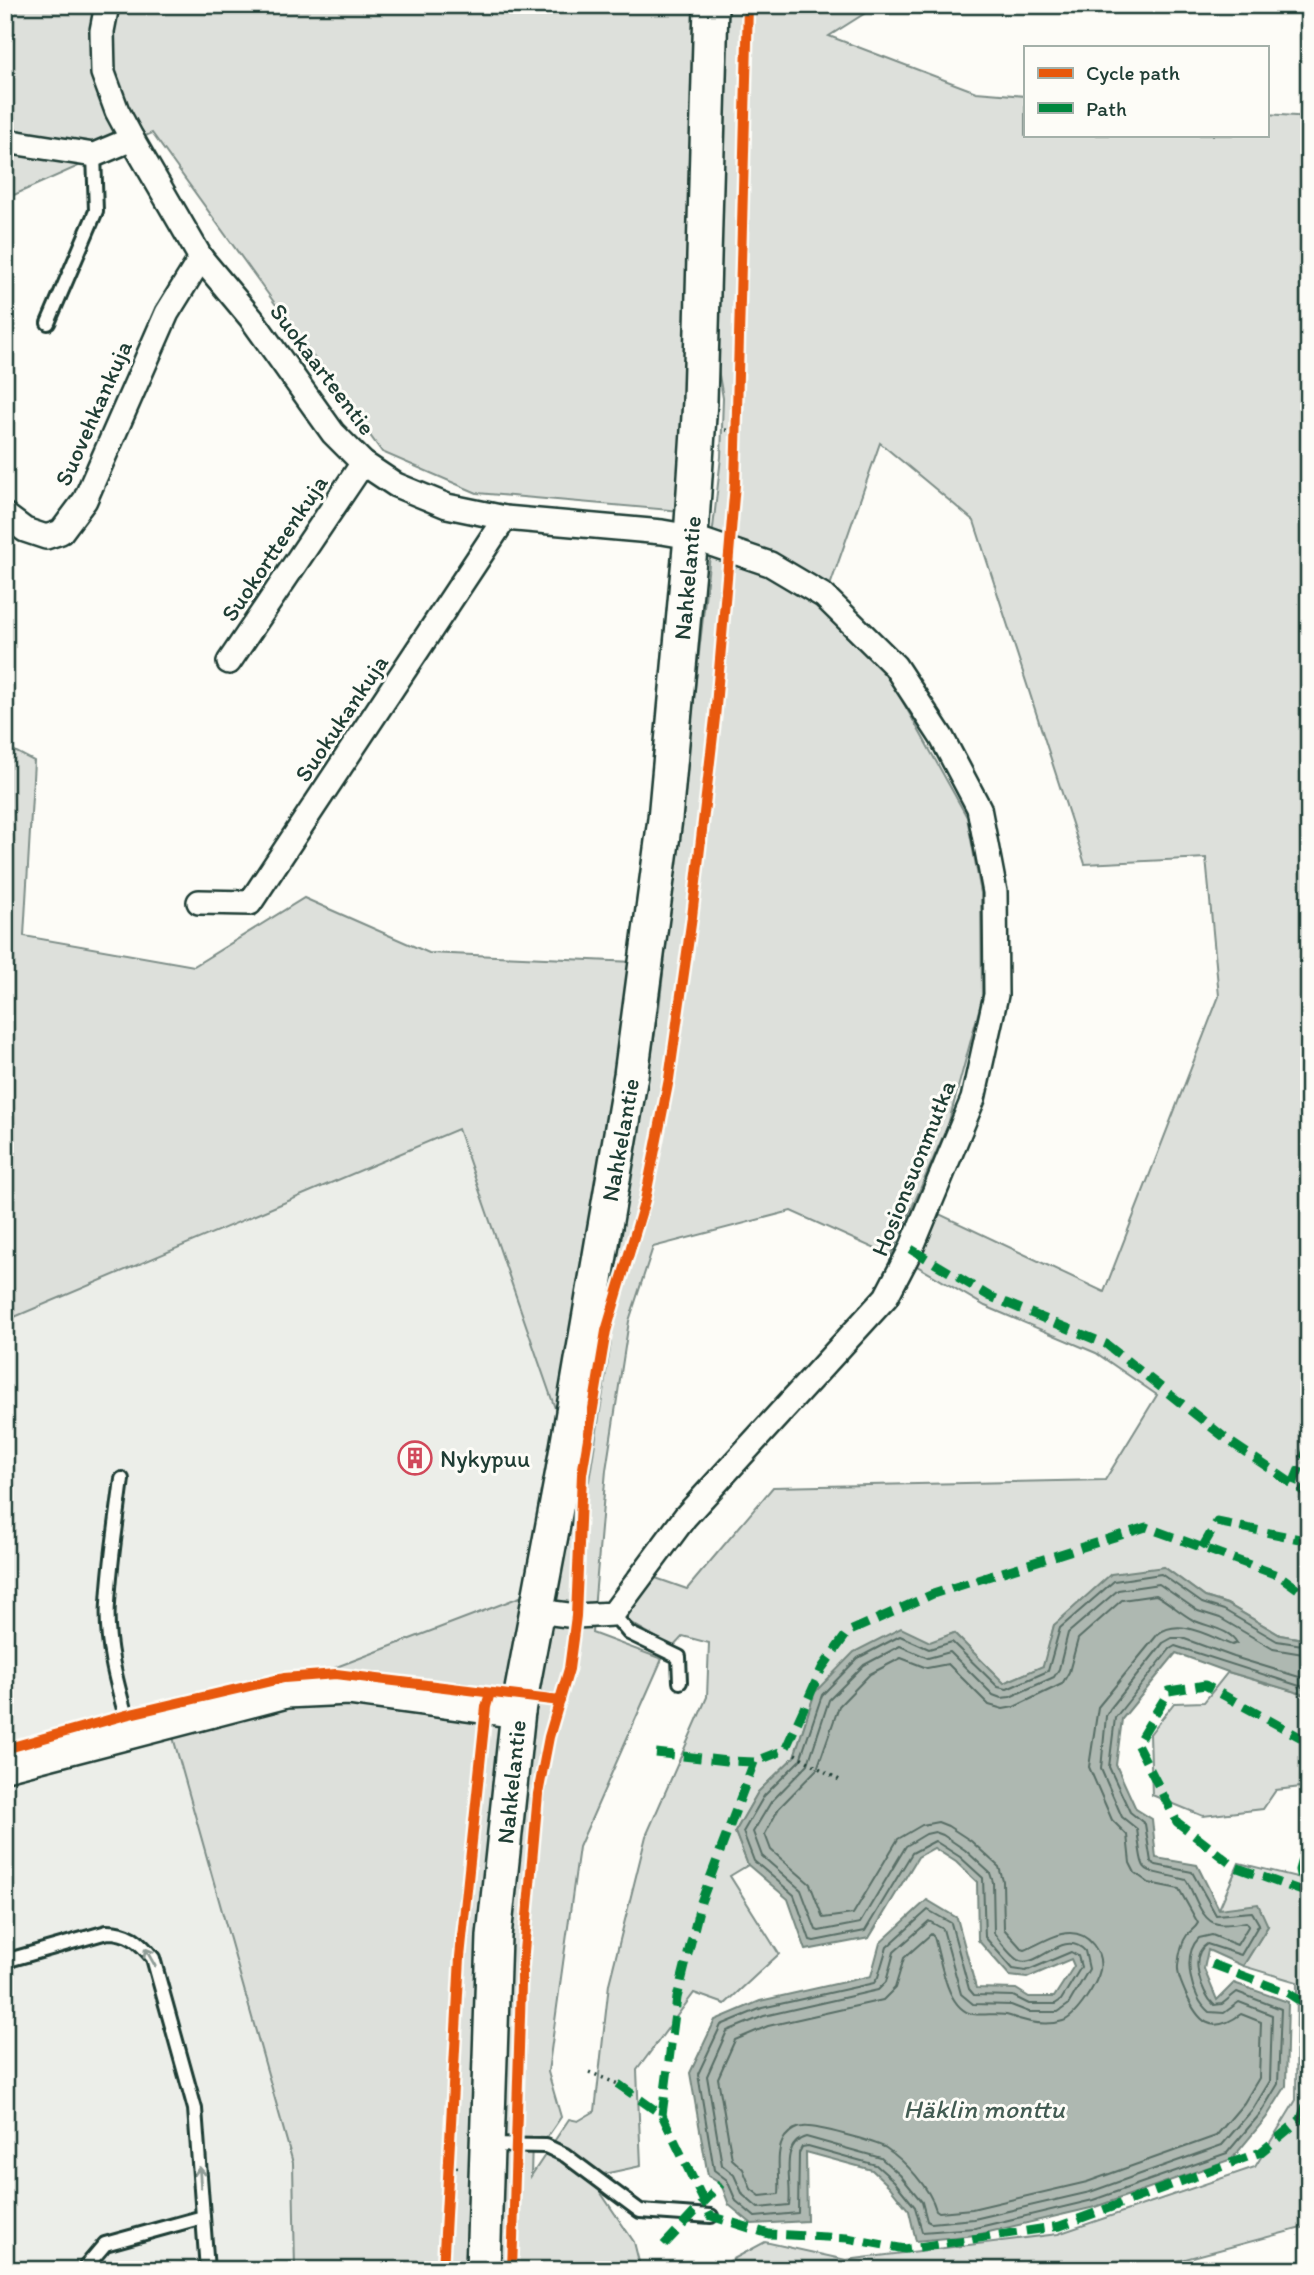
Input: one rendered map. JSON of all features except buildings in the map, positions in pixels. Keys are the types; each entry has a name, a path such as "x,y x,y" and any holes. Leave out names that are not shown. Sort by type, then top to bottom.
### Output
{"main road":[{"name":"Nahkelantie","path":"483,2270 494,1936 519,1711 631,1075 665,819 691,537 700,401 711,5"},
{"path":"5,1764 286,1691 348,1688 519,1711"}],"street":[{"name":"Suokaarteentie","path":"107,5 102,31 103,73 117,111 132,139 201,258 251,318 333,433 363,463 396,485 447,506 505,518 691,537"},
{"path":"5,141 94,155 132,139"},
{"name":"Suovehkankuja","path":"5,515 25,530 46,537 61,531 85,499 167,313 201,258"},
{"name":"Suokortteenkuja","path":"229,662 363,463"},
{"name":"Suokukankuja","path":"199,902 250,903 505,518"},
{"name":"Hosionsuonmutka","path":"613,1614 685,1517 886,1297 911,1249 973,1099 996,995 995,892 979,808 942,738 895,666 824,596 770,564 691,537"},
{"path":"537,1611 576,1616 613,1614"}],"lane":[{"path":"48,323 96,211 94,155"},
{"path":"122,1479 107,1605 110,1640 121,1698 131,1731"},
{"path":"613,1614 629,1633 679,1657 680,1682"},
{"path":"5,1961 107,1932 122,1932 138,1940 153,1958 195,2109 207,2270"},
{"path":"486,2145 546,2146 565,2155 640,2211 711,2216"},
{"path":"83,2270 105,2244 203,2217"}],"path":[{"path":"736,444 738,418"},
{"path":"724,430 737,431"},
{"path":"795,1754 841,1781"},
{"path":"589,2072 618,2084"},
{"path":"448,2179 450,2152"}],"shaded area":[{"path":"5,5 699,5 681,511 477,493 382,452 152,133 5,199"},
{"path":"726,5 878,5 829,36 976,92 1024,96 1024,136 1268,136 1268,114 1309,117 1309,1640 1280,1635 1227,1604 1205,1597 1164,1567 1054,1625 1044,1666 1003,1683 954,1633 815,1692 794,1757 758,1792 735,1832 748,1865 730,1876 779,1954 725,2004 694,1993 637,2070 641,2166 590,2177 634,2242 641,2270 295,2270 293,2163 171,1730 528,1594 589,1481 611,1342 611,1295 659,1009 721,457 723,398 715,352","holes":["880,443 974,521 1085,864 1206,858 1219,996 1104,1292 933,1211 912,1263 985,1306 1096,1353 1157,1395 1105,1480 773,1487 687,1589 650,1576 626,1620 673,1647 683,1636 709,1643 707,1697 646,1836 609,1984 595,2111 578,2121 569,2119 531,2176 532,2139 546,2139 561,2117 548,2072 579,1847 662,1659 592,1633 606,1470 629,1321 653,1247 791,1211 891,1256 948,1125 982,999 981,893 967,817 893,684 824,603"]},
{"path":"5,746 34,761 24,936 194,966 304,898 429,953 634,962 559,1420 458,1129 5,1321"},
{"path":"458,1129 559,1420 528,1594 171,1731 293,2163 295,2270 5,2270 5,1321"},
{"path":"1228,1672 1309,1696 1309,1786 1276,1790 1263,1809 1203,1816 1152,1795 1150,1734 1174,1703 1204,1702"},
{"path":"1239,1863 1309,1880 1309,2226 1144,2270 721,2270 724,2264 765,2242 846,2260 1058,2234 1255,2167 1296,2100 1297,1982 1243,1966 1268,1926 1219,1909"}],"water":[{"name":"Häklin monttu","path":"1164,1567 1205,1597 1227,1604 1280,1635 1309,1640 1309,1696 1176,1653 1122,1719 1116,1765 1136,1809 1152,1819 1156,1858 1197,1865 1219,1909 1258,1904 1268,1926 1243,1966 1208,1950 1204,1969 1217,2000 1234,1983 1288,2002 1286,2086 1266,2118 1232,2159 1095,2207 976,2235 916,2241 909,2211 872,2170 806,2152 807,2221 752,2224 729,2205 721,2184 708,2176 690,2073 715,2020 760,2001 871,1976 880,1943 927,1900 957,1918 976,1988 1016,1989 1029,1997 1054,1997 1074,1966 1071,1959 1027,1978 1010,1976 978,1940 977,1882 956,1862 934,1848 918,1857 869,1938 806,1950 788,1899 748,1865 735,1832 758,1792 794,1757 815,1692 854,1652 901,1628 930,1642 954,1633 1004,1683 1043,1666 1054,1625 1111,1574"}],"marked path":[{"path":"911,1249 989,1296 1106,1344 1229,1441 1309,1495"},
{"path":"1293,1484 1309,1445"},
{"path":"1202,1548 1217,1522 1309,1541"},
{"path":"656,1753 754,1762 785,1750 822,1668 848,1632 933,1594 1146,1527 1280,1576 1309,1597"},
{"path":"1305,1892 1235,1867 1177,1822 1137,1744 1169,1691 1205,1685 1309,1742"},
{"path":"662,2115 677,1998 701,1902 754,1762"},
{"path":"1309,1833 1299,1870 1309,1916"},
{"path":"1212,1964 1288,1993 1309,2007"},
{"path":"618,2084 662,2115 711,2216 769,2234 847,2238 905,2249 1060,2226 1261,2152 1301,2119 1309,2097"},
{"path":"664,2245 721,2184"}],"cycle path":[{"path":"512,2270 521,1985 538,1794 549,1737 569,1669 576,1616 582,1474 606,1331 645,1200 669,1079 692,917 715,718 735,484 748,5"},
{"path":"5,1749 126,1715 284,1678 336,1674 560,1701"},
{"path":"443,2270 460,1957 486,1707 490,1693"}],"place":[{"name":"Nykypuu","path":"415,1458"}]}
